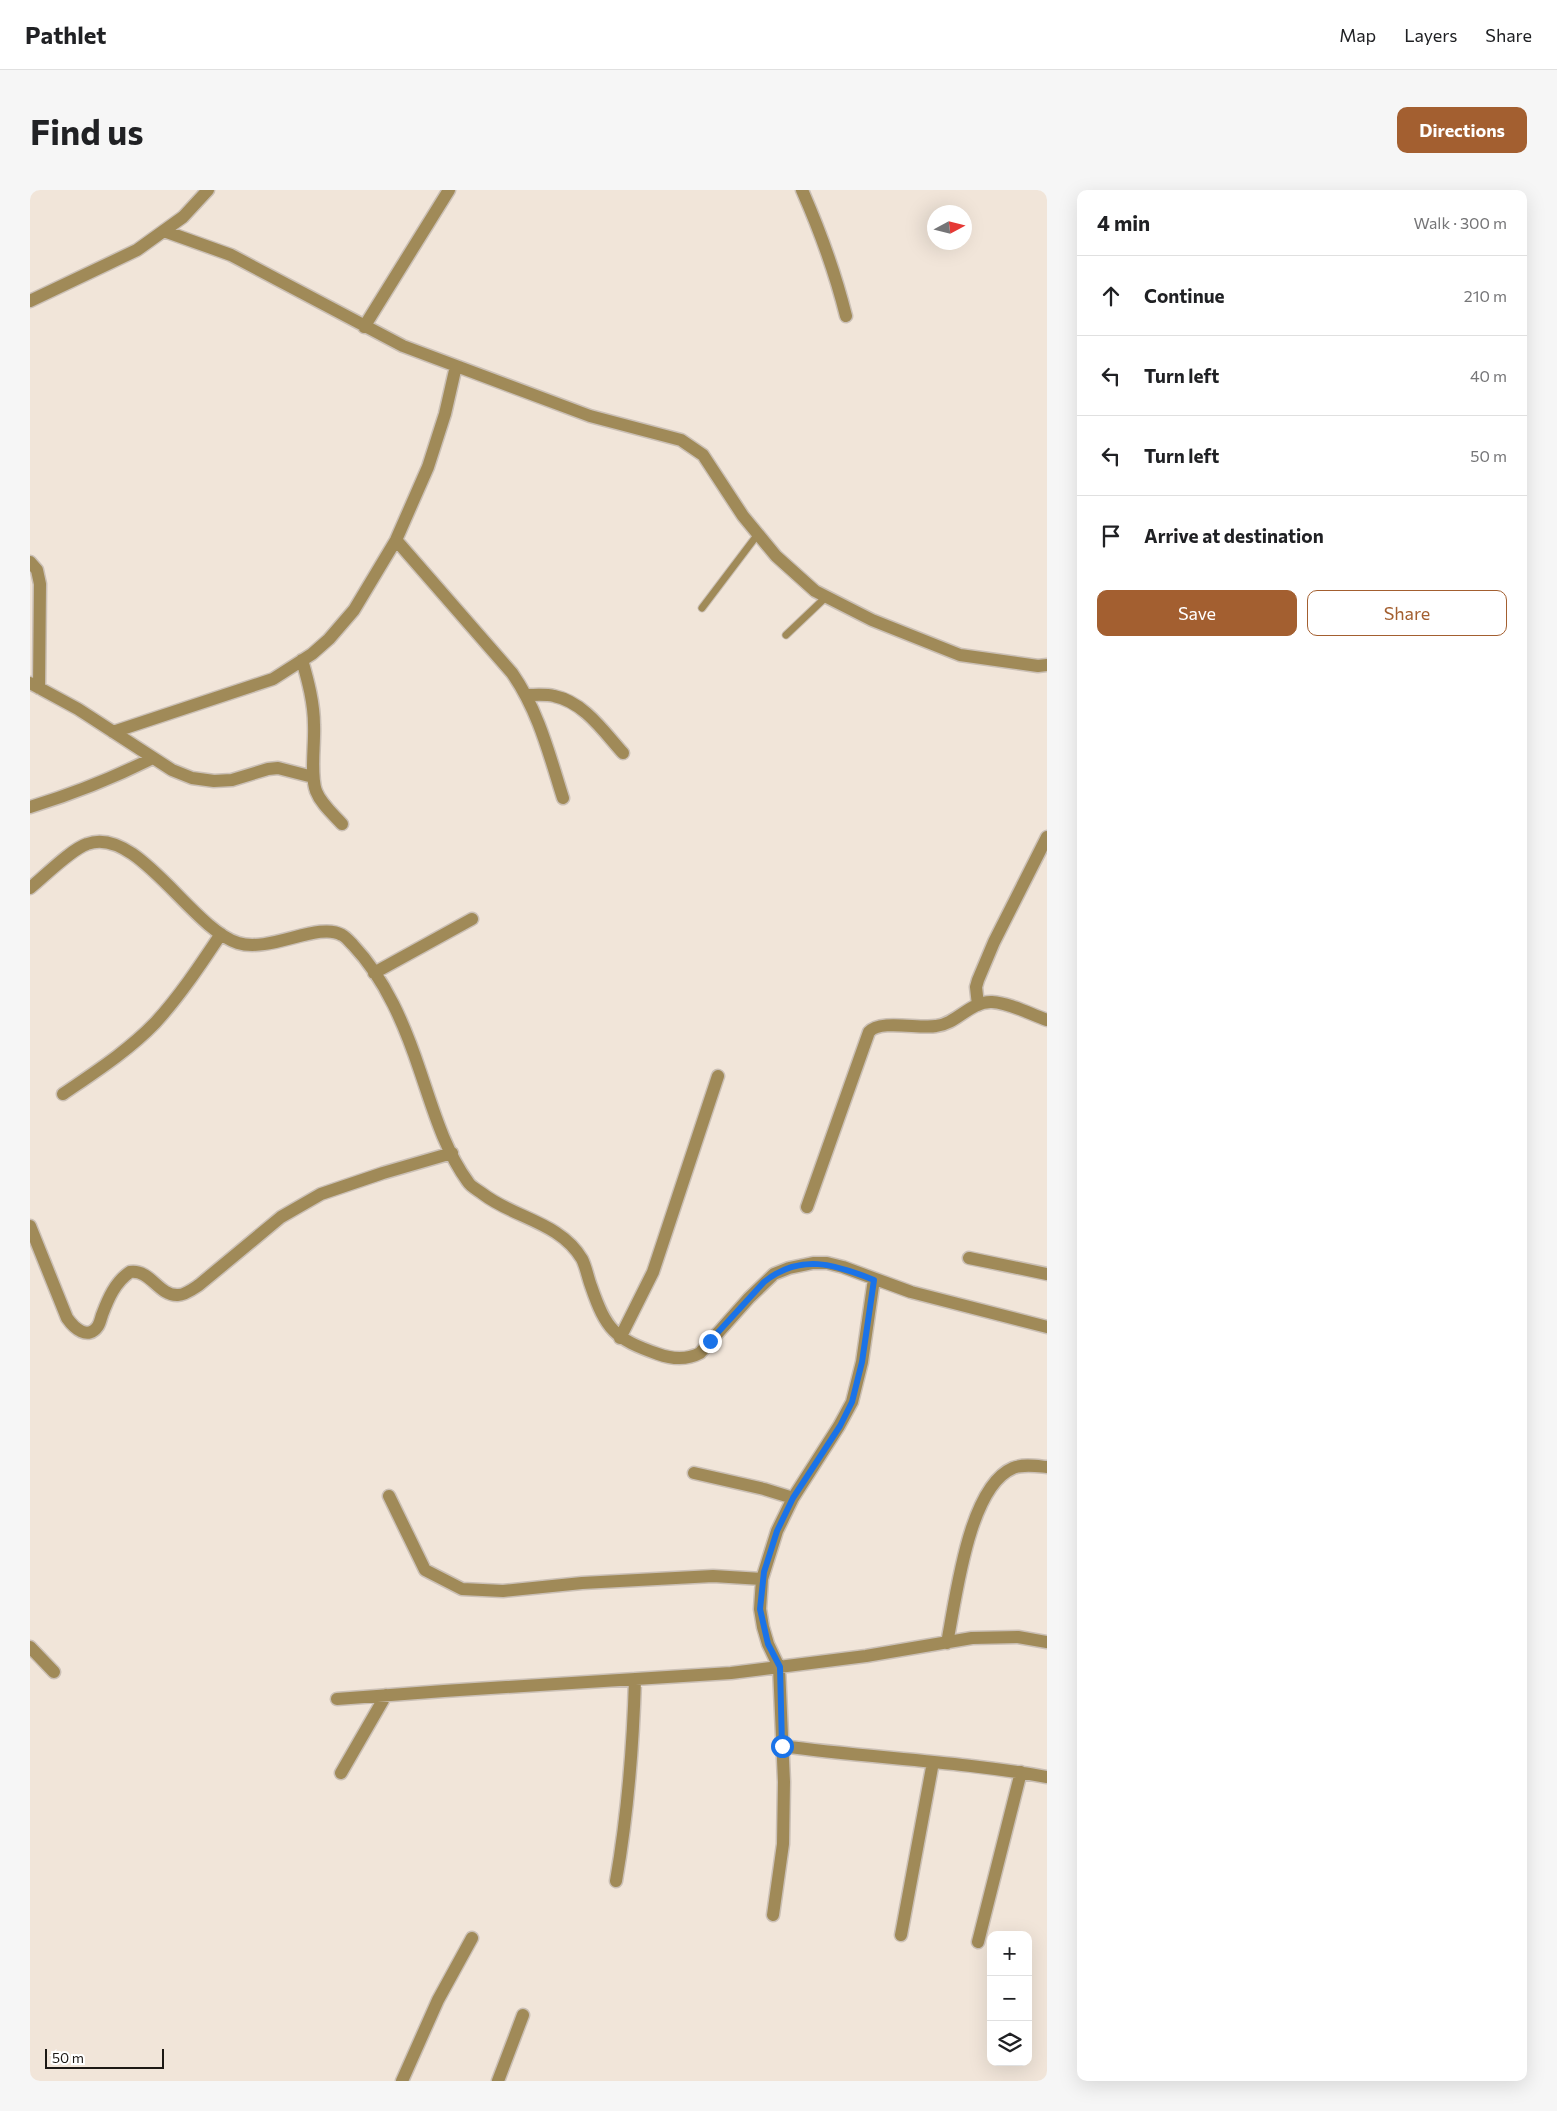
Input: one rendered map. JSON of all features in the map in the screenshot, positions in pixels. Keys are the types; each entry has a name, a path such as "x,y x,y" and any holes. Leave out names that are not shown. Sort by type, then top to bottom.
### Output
{"street":[{"path":"30,302 138,250 183,217 208,190"},
{"path":"364,326 449,190"},
{"path":"802,190 820,232 838,284 846,316"},
{"path":"164,231 231,255 403,346 590,416 681,440 703,455 743,516 776,556 815,591 872,620 960,655 1038,666 1047,665"},
{"path":"113,732 273,679 330,639 354,610 396,540 428,467 445,414 456,366"},
{"path":"396,540 512,673 527,695 563,798"},
{"path":"30,562 37,570 40,584 34,686 78,709 172,770 185,775 214,781 232,780 268,769 278,768 313,778"},
{"path":"302,660 310,693 314,722 313,778 317,792 326,808 342,824"},
{"path":"527,695 554,696 572,703 591,718 623,753"},
{"path":"30,807 86,788 154,758"},
{"path":"978,1005 976,987 978,980 994,942 1047,838"},
{"path":"30,888 85,844 101,841 118,844 138,858 190,908 221,934 239,943 271,944 321,931 331,931 342,935 353,945 393,1002 410,1042 435,1118 469,1184 494,1202 536,1221 564,1238 582,1259 606,1322 620,1338 640,1348 664,1356 692,1358 700,1353 774,1274 813,1263 827,1264 911,1292 1047,1327"},
{"path":"374,973 472,919"},
{"path":"64,1094 116,1058 154,1023 193,976 221,934"},
{"path":"807,1207 869,1032 877,1026 935,1027 946,1024 978,1005 993,1002 1047,1020"},
{"path":"620,1338 653,1272 718,1076"},
{"path":"30,1226 67,1318 76,1329 83,1332 91,1332 98,1326 116,1286 130,1272 143,1273 166,1292 178,1296 199,1285 281,1217 321,1194 383,1173 452,1154"},
{"path":"969,1258 1047,1274"},
{"path":"773,1915 783,1844 780,1667 768,1644 763,1627 760,1609 762,1579 777,1531 793,1498 840,1426 852,1402 862,1362 874,1280"},
{"path":"947,1643 966,1548 980,1504 996,1479 1013,1468 1032,1465 1047,1467"},
{"path":"694,1472 793,1498"},
{"path":"390,1496 425,1570 462,1589 503,1591 592,1583 713,1576 762,1579"},
{"path":"337,1699 731,1673 866,1656 972,1638 1018,1637 1047,1642"},
{"path":"30,1647 54,1672"},
{"path":"616,1881 626,1820 632,1758 635,1679"},
{"path":"341,1773 386,1695"},
{"path":"782,1746 850,1756 934,1762 1022,1772 1047,1777"},
{"path":"901,1935 934,1762"},
{"path":"978,1942 1022,1772"},
{"path":"402,2081 438,2000 472,1938"},
{"path":"498,2081 523,2015"}],"lane":[{"path":"702,608 758,534"},
{"path":"786,635 826,597"}],"route":[{"path":"710,1341 764,1282 774,1274 789,1268 813,1263 827,1264 843,1267 874,1280 867,1314 862,1362 852,1402 840,1426 793,1498 777,1531 764,1572 760,1609 768,1644 780,1667 782,1746"}]}
